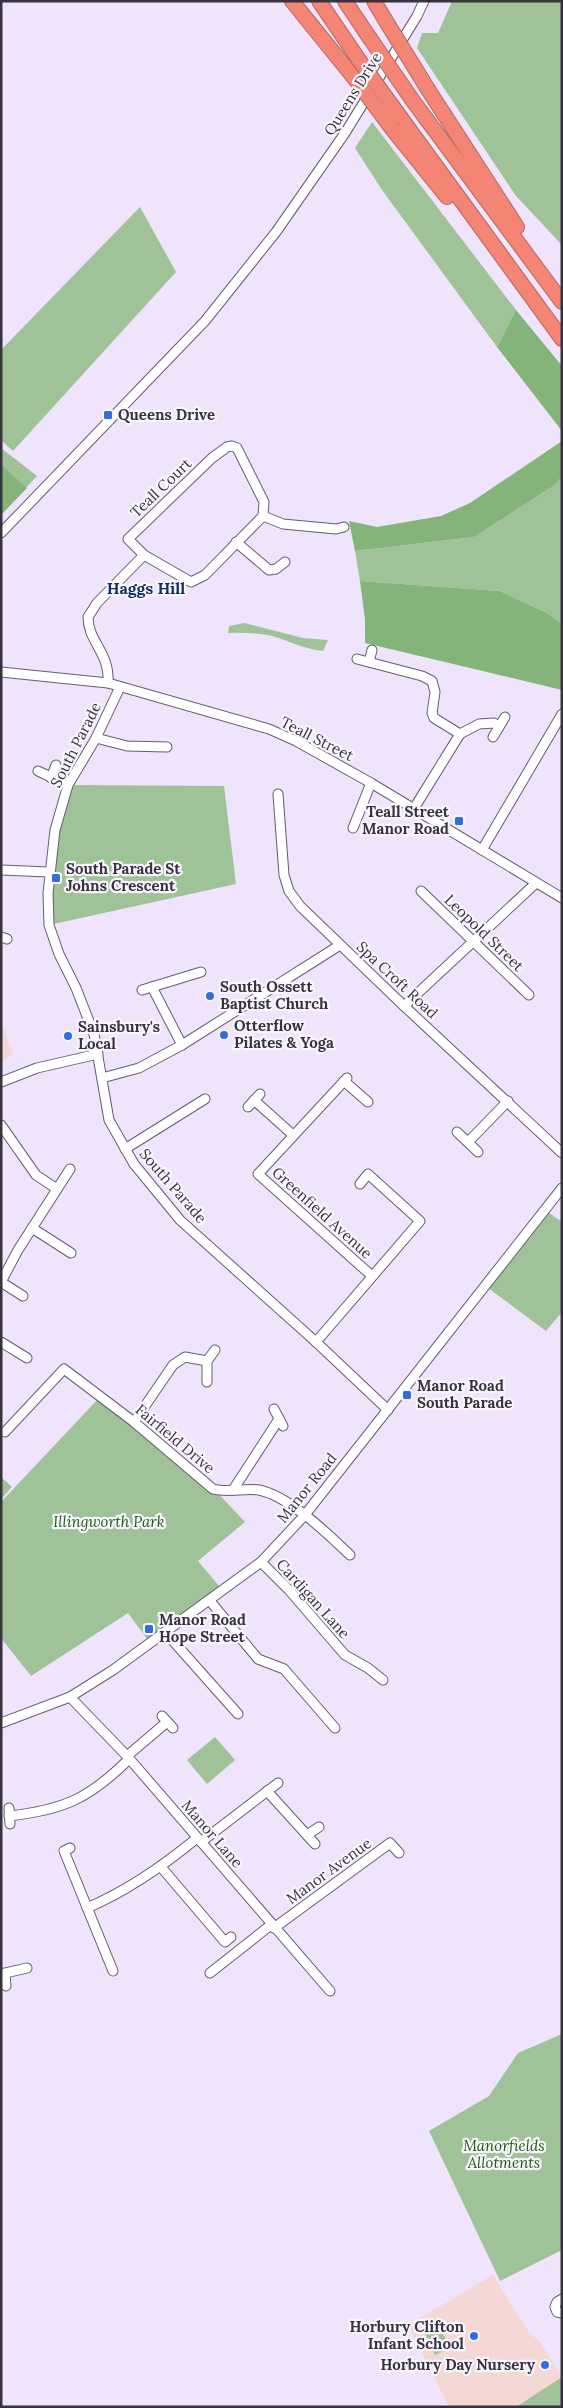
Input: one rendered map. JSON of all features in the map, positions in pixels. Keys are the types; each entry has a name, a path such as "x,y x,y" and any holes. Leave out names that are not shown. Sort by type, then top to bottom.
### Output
{"highway":[{"path":"292,1 355,79 397,124 562,339"},
{"path":"319,1 359,60 397,124"},
{"path":"345,1 413,100 562,301"},
{"path":"374,1 562,301"}],"street":[{"name":"Queens Drive","path":"1,533 205,321 271,238 345,133 417,16 424,1"},
{"name":"Teall Court","path":"227,447 237,448 264,502 263,516 205,575 191,582 144,555 128,539 212,458 227,447"},
{"path":"263,516 283,524 336,529 344,528"},
{"path":"236,542 269,570 276,569 284,562"},
{"path":"108,683 109,668 92,633 88,618 97,603 144,555"},
{"path":"369,662 372,650"},
{"path":"357,659 422,676 432,681 435,692 432,713 434,718 460,734"},
{"name":"Teall Street","path":"1,672 108,683 269,730 296,741 371,783 562,898"},
{"name":"South Parade","path":"120,687 96,738 68,785 55,830 49,872 49,925 58,954 76,988 94,1034 110,1120 134,1164 180,1220 316,1342 388,1410"},
{"path":"482,850 538,763 562,714"},
{"path":"493,737 505,717"},
{"path":"413,810 460,734 479,724 494,723 499,727"},
{"path":"96,738 127,746 167,747"},
{"path":"51,778 56,764"},
{"path":"38,771 68,785"},
{"path":"347,815 355,824 371,783"},
{"name":"Spa Croft Road","path":"278,794 284,875 289,891 300,906 562,1153"},
{"path":"1,870 49,872"},
{"path":"404,1006 536,883"},
{"name":"Leopold Street","path":"421,891 529,995"},
{"path":"102,1078 139,1068 182,1046 340,945"},
{"path":"142,990 201,972"},
{"path":"152,987 182,1046"},
{"path":"1,1082 38,1068 98,1054"},
{"name":"Greenfield Avenue","path":"368,1102 345,1080 258,1174 372,1276"},
{"path":"125,1149 205,1099"},
{"path":"254,1100 293,1135"},
{"path":"468,1142 508,1101"},
{"path":"1,1125 36,1175 57,1189"},
{"path":"457,1132 478,1152"},
{"path":"23,1296 1,1282 18,1250 70,1169"},
{"path":"316,1342 420,1222 368,1174 360,1184"},
{"name":"Manor Road","path":"1,1723 70,1697 113,1670 261,1562 304,1516 562,1188"},
{"path":"32,1228 71,1253"},
{"path":"1,1342 27,1358"},
{"path":"207,1382 207,1361 215,1350"},
{"path":"134,1422 173,1365 179,1360 192,1357 207,1361"},
{"name":"Fairfield Drive","path":"5,1432 64,1369 134,1422 213,1488 260,1490 273,1494 304,1516 350,1555"},
{"path":"233,1490 281,1422 274,1408"},
{"name":"Cardigan Lane","path":"261,1562 289,1590 345,1655 351,1660 361,1663 383,1680"},
{"path":"210,1601 258,1659 284,1669 335,1728"},
{"path":"165,1632 238,1714"},
{"name":"Manor Lane","path":"70,1697 128,1757 330,1991"},
{"path":"9,1816 45,1811 84,1797 99,1788 128,1757 168,1722"},
{"path":"87,1908 103,1901 161,1867 278,1783"},
{"path":"268,1791 315,1844"},
{"path":"307,1835 319,1827"},
{"name":"Manor Avenue","path":"273,1926 390,1843 399,1853"},
{"path":"70,1848 64,1851 113,1971"},
{"path":"161,1867 225,1942 232,1937"},
{"path":"210,1973 273,1926"},
{"path":"6,1986 3,1974 27,1968"},
{"path":"562,2299 557,2302 555,2307 557,2312 562,2313"}],"shaded area":[{"path":"1,1022 13,1054 1,1063"},
{"name":"Horbury Clifton Infant School","path":"493,2275 528,2331 540,2342 562,2377 516,2407 449,2407 408,2325"}],"green space":[{"path":"452,1 562,1 562,245 516,196 417,48 422,33 438,33"},
{"path":"372,122 516,310 497,347 382,190 355,148"},
{"path":"140,207 176,272 13,451 1,440 1,350"},
{"path":"516,310 562,366 562,431 497,347"},
{"path":"562,441 562,476 555,485 474,537 355,551 349,521 377,527 441,516 470,503"},
{"path":"1,448 37,476 1,515"},
{"path":"1,465 27,488 1,515"},
{"path":"562,476 562,624 547,613 500,591 360,581 355,551 474,537 555,485"},
{"path":"360,581 500,591 547,613 562,624 562,690 365,643 365,620"},
{"path":"244,623 303,638 328,640 323,651 310,649 267,635 228,633 229,626"},
{"path":"68,785 224,786 236,884 49,925 49,872"},
{"path":"545,1210 562,1222 562,1312 546,1331 484,1285"},
{"name":"Illingworth Park","path":"100,1397 213,1488 245,1522 198,1561 219,1586 210,1601 150,1643 128,1613 31,1676 1,1638 1,1502"},
{"path":"1,1477 12,1487 1,1499"},
{"path":"215,1737 235,1760 207,1784 187,1760"},
{"name":"Manorfields Allotments","path":"562,2034 562,2250 500,2281 429,2131 489,2096 518,2053"},
{"path":"436,2318 450,2348 435,2355 421,2325"},
{"path":"562,2377 562,2407 516,2407"}],"place":[{"name":"Queens Drive","path":"108,415"},
{"name":"Teall Street Manor Road","path":"459,821"},
{"name":"South Parade St Johns Crescent","path":"56,878"},
{"name":"South Ossett Baptist Church","path":"210,996"},
{"name":"Otterflow Pilates & Yoga","path":"224,1035"},
{"name":"Sainsbury's Local","path":"68,1036"},
{"name":"Manor Road South Parade","path":"407,1395"},
{"name":"Manor Road Hope Street","path":"149,1629"},
{"name":"Horbury Clifton Infant School","path":"474,2336"},
{"name":"Horbury Day Nursery","path":"545,2365"}],"district":[{"name":"Haggs Hill","path":"146,588"}]}
